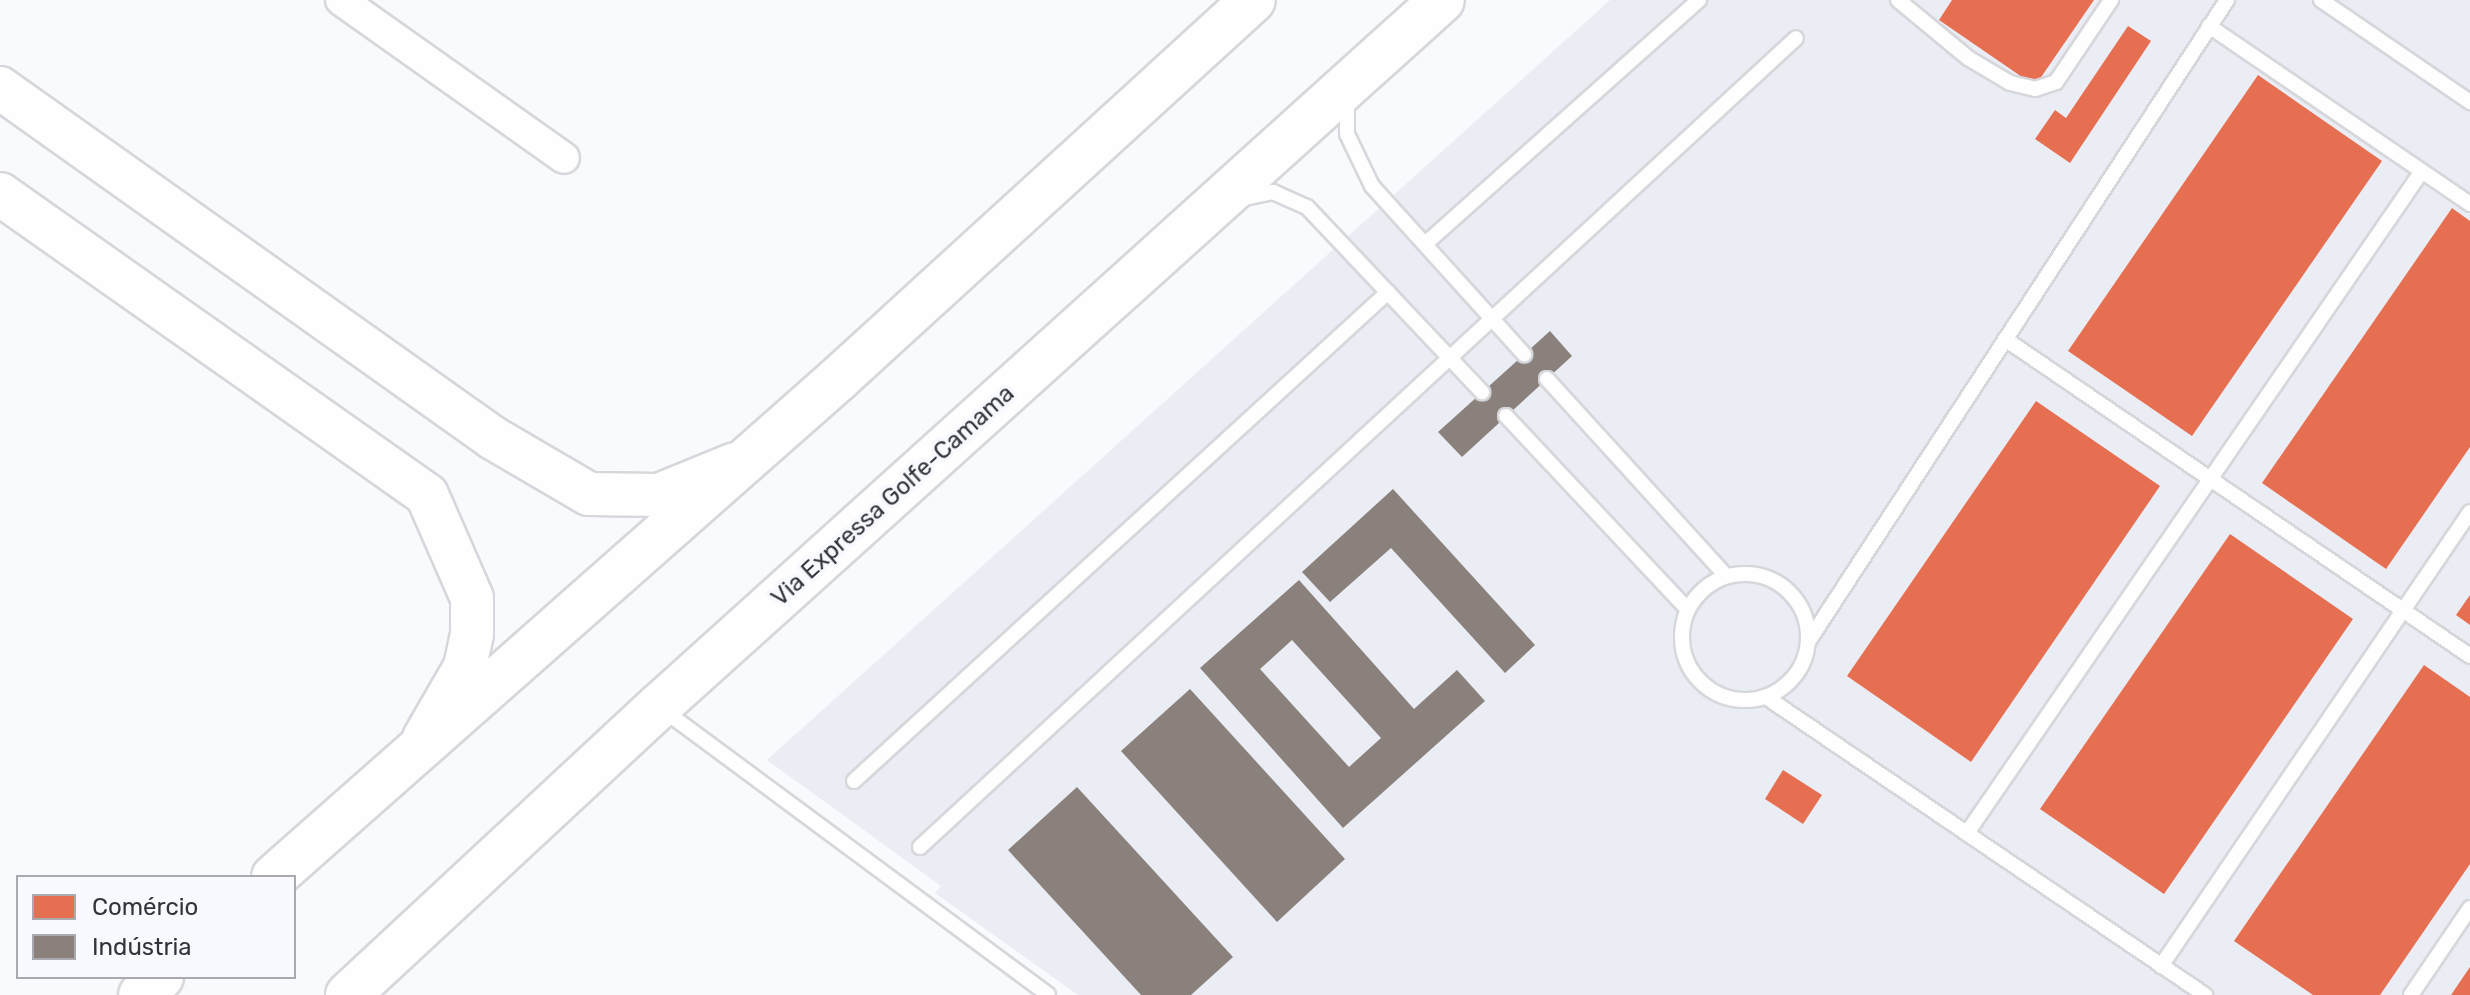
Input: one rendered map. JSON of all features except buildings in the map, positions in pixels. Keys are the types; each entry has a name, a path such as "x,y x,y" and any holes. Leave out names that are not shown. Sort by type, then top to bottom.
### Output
{"highway":[{"path":"276,875 750,457 1253,0"},
{"name":"Via Expressa Golfe-Camama","path":"348,995 659,706 1429,12"},
{"path":"141,995 159,979"}],"street":[{"path":"341,0 564,158"},
{"path":"0,88 493,438 589,494 659,495 750,457"},
{"path":"0,194 427,495 472,598 472,634 465,667 415,752"}],"lane":[{"path":"1425,244 1699,0"},
{"path":"1898,0 1968,58 2010,83 2035,89 2056,82 2111,0"},
{"path":"1766,697 1799,671 1808,642 2227,0"},
{"path":"2321,0 2470,102"},
{"path":"1429,12 1347,106 1347,134 1372,186 1524,354"},
{"path":"2209,26 2470,204"},
{"path":"920,847 1490,316 1796,38"},
{"path":"1967,833 2422,171"},
{"path":"1166,252 1253,192 1273,192 1307,207 1482,392"},
{"path":"854,781 1388,292"},
{"path":"2005,339 2470,656"},
{"path":"1547,379 1726,576"},
{"path":"1506,416 1687,609"},
{"path":"2161,966 2470,512"},
{"path":"1808,642 1803,610 1791,593 1755,574 1726,576 1699,593 1687,609 1683,651 1691,670 1724,696 1766,697 2205,995"},
{"path":"659,706 1048,995"},
{"path":"2411,995 2470,908"}],"shaded area":[{"path":"1610,0 2470,0 2470,995 1078,995 935,893 941,886 767,760"}]}
